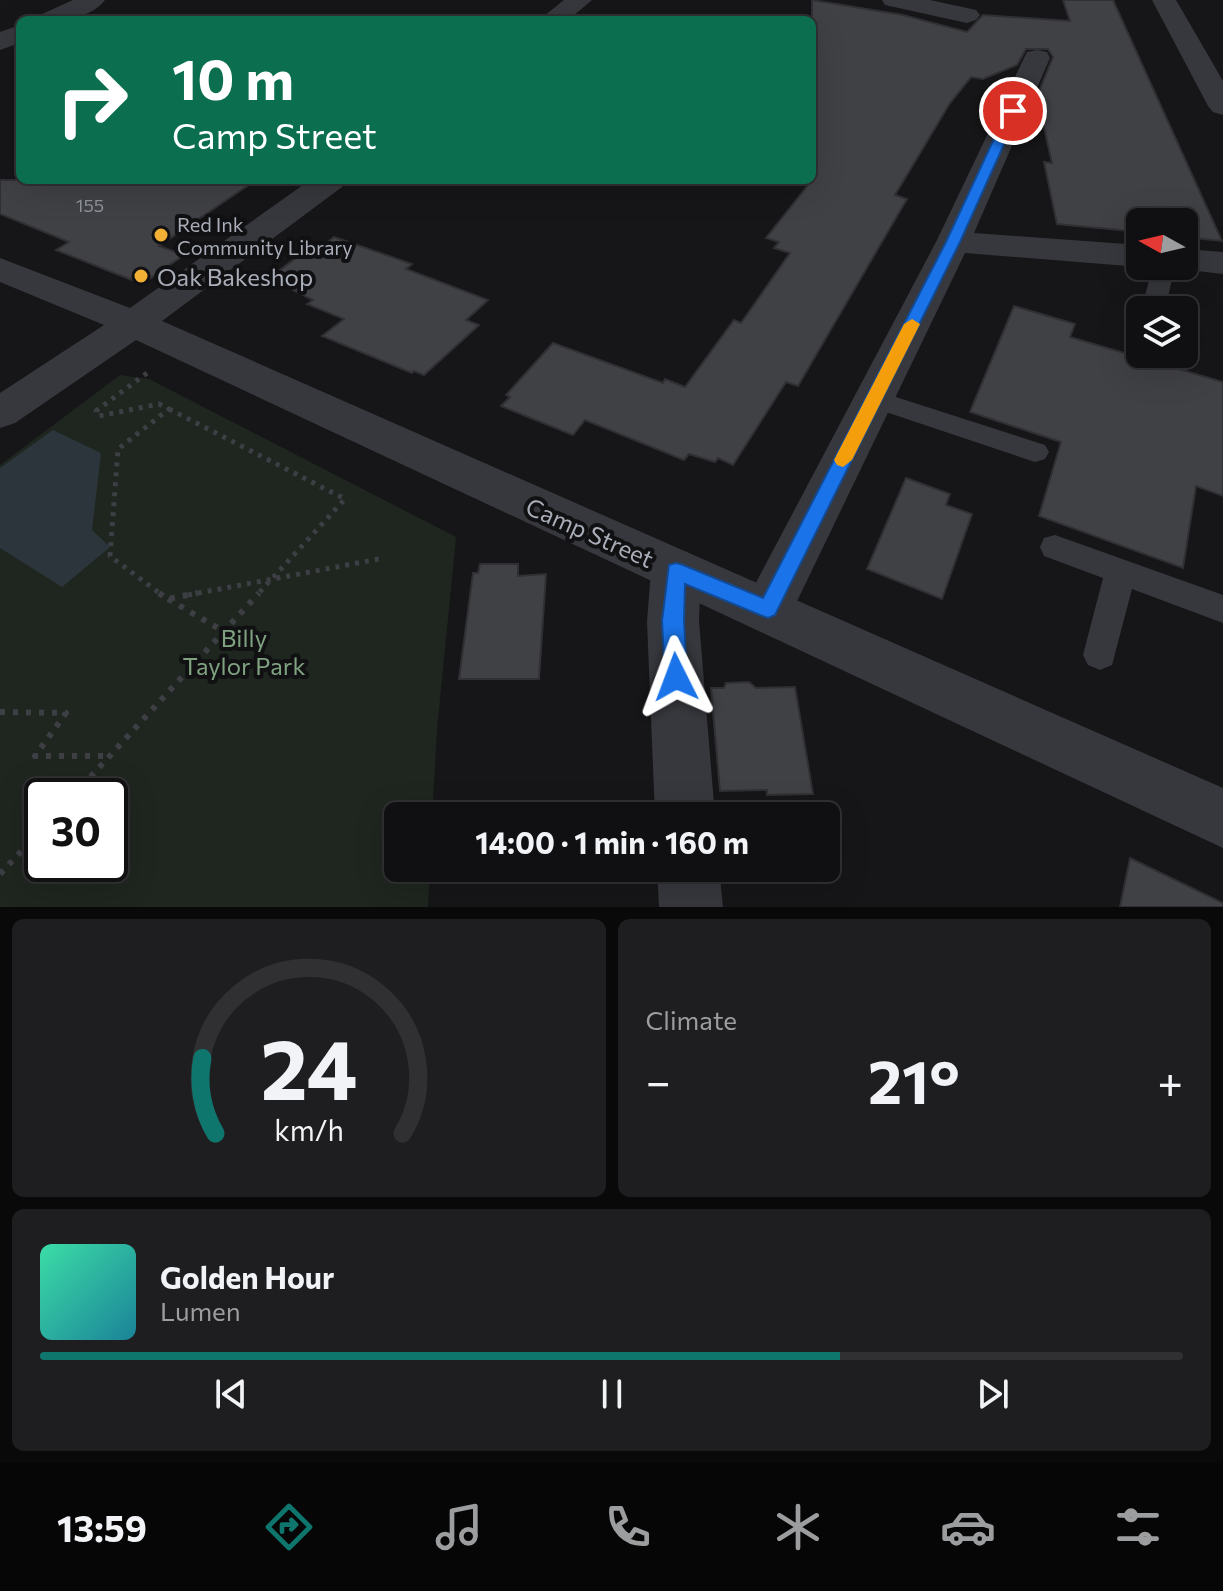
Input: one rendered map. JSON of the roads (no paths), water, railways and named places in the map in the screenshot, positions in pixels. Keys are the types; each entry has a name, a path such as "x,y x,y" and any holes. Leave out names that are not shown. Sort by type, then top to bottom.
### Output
{"street":[{"path":"58,16 93,0"},
{"path":"558,16 580,0"},
{"path":"894,0 967,15"},
{"path":"1164,0 1210,58 1223,106"},
{"path":"768,609 953,242 1037,58"},
{"path":"0,413 133,324 326,184"},
{"path":"953,242 1126,255"},
{"path":"1198,261 1223,263"},
{"name":"Camp Street","path":"0,269 133,324 676,571 768,609 1223,818"},
{"path":"676,571 673,621 684,802"},
{"path":"689,882 691,907"}],"lane":[{"path":"874,399 1035,452"},
{"path":"1055,547 1223,609"},
{"path":"1100,655 1120,571"}],"place":[{"name":"Red Ink Community Library","path":"161,235"},
{"name":"Oak Bakeshop","path":"141,276"}],"park label":[{"name":"Billy Taylor Park","path":"244,651"}]}
